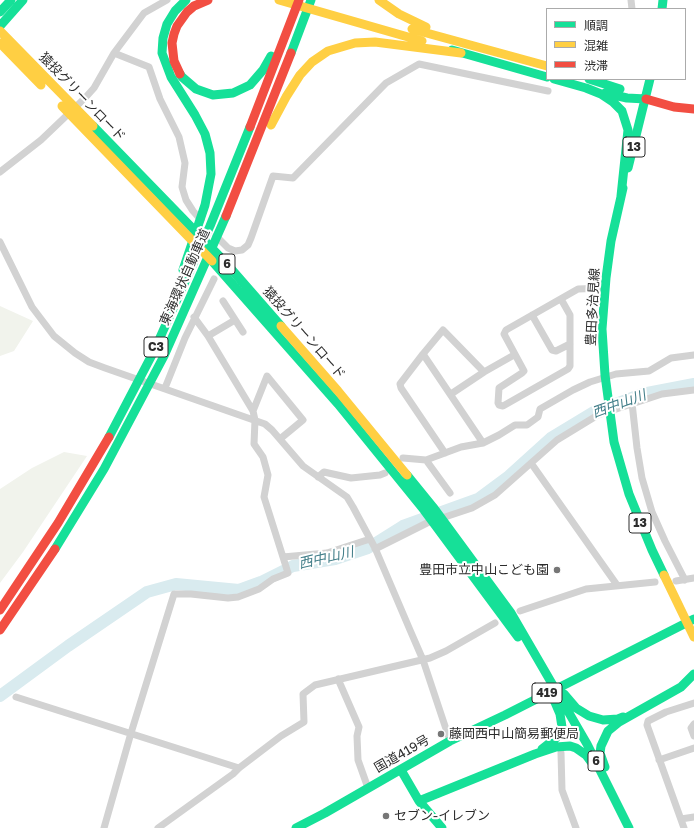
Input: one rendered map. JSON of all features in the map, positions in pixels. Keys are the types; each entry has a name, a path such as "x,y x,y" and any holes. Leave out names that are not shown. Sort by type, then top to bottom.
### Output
{"main road":[{"path":"0,12 11,0"},
{"path":"0,26 23,0"},
{"path":"136,387 176,289 208,194 211,174 211,158 208,143 196,115 171,77 162,53 163,38 167,24 175,11 186,0"},
{"path":"208,0 194,6 182,18 174,34 172,43 178,70 182,77 196,89 213,95 223,95 242,90 257,78 269,60 292,11 293,0"},
{"path":"279,0 546,77"},
{"name":"東海環状自動車道","path":"0,610 58,524 94,464 136,387 180,296 210,226 263,95 292,11 299,0"},
{"path":"311,0 546,66"},
{"name":"東海環状自動車道","path":"0,630 68,530 104,470 164,356 219,234 311,0"},
{"path":"380,0 407,18 464,43"},
{"name":"猿投グリーンロード","path":"1,36 222,272 428,508 515,612 551,683"},
{"path":"219,234 256,155 286,97 300,75 312,62 328,51 336,48 345,45 365,43 391,44 461,53"},
{"path":"565,80 588,82 603,80"},
{"name":"豊田多治見線","path":"650,80 611,241 602,329 605,375 614,442 629,494 652,550 690,621 694,637"},
{"path":"588,82 627,98 646,99 674,107 694,109"},
{"path":"588,82 622,111 627,124 628,138 621,196"},
{"name":"猿投グリーンロード","path":"439,522 508,624 551,683 616,799 630,828"},
{"name":"国道419号","path":"296,828 401,770 450,740 505,715 690,621"},
{"path":"630,828 600,753 602,741 608,731 619,722 681,687 694,674"},
{"path":"535,754 551,743 560,733 562,721 559,696 569,701 582,713 596,719 618,719 638,711"},
{"path":"419,801 535,754 564,746 570,746 582,751 590,761 598,772 630,828"},
{"path":"401,770 419,801 442,828"}],"street":[{"path":"0,172 41,140 85,98 94,88 114,53 144,13 167,0"},
{"path":"114,53 149,67 160,100 179,137 185,163 182,187 186,200 193,212 228,248 235,251 242,250 251,238 273,176 293,178 386,83 418,64 548,91"},
{"path":"0,242 32,307 62,344 89,362 265,424 303,466 346,498 353,507 375,549 422,660 450,740"},
{"path":"165,388 194,317 214,279"},
{"path":"561,299 570,315 570,366 568,369 503,406 498,403 499,388 524,371 504,334 506,330 532,315 561,299 582,288 605,288"},
{"path":"223,301 243,332"},
{"path":"532,315 552,350 556,351 570,344"},
{"path":"104,828 131,733 174,594 191,594 228,598 238,597 259,589 273,579 288,573 264,497 268,475 263,457 254,444 253,412 208,336 194,317"},
{"path":"208,336 235,320"},
{"path":"445,453 401,388 400,384 441,328 484,372"},
{"path":"423,354 483,443"},
{"path":"451,394 484,372 514,355"},
{"path":"403,458 426,460 460,447 483,443 514,425 527,425 538,418 540,409 590,382 616,374 649,371 671,358 694,355"},
{"path":"253,412 267,376 303,420 280,439"},
{"path":"375,549 427,523 472,508 495,496 557,440 598,415 662,394 692,392"},
{"path":"632,403 642,478 652,512 665,541 686,580"},
{"path":"426,460 450,493"},
{"path":"531,463 617,585"},
{"path":"318,477 324,472 351,478 380,475 384,473"},
{"path":"283,558 327,553 370,539"},
{"path":"676,581 694,578"},
{"path":"515,612 586,589 655,582"},
{"path":"158,828 233,774 281,736 304,722 303,694 316,685 430,658 446,651 495,623"},
{"path":"338,679 359,727 358,760 368,788"},
{"path":"16,697 239,768"},
{"path":"684,828 647,725 648,721 666,712 694,703"},
{"path":"694,724 692,728 694,736"},
{"path":"659,760 694,748"},
{"path":"561,753 562,790 576,828"},
{"path":"681,819 694,817"}],"shaded area":[{"path":"0,306 33,321 14,351 0,356"},
{"path":"64,452 87,456 23,552 0,583 0,489 32,468"}],"waterway":[{"name":"西中山川","path":"0,696 68,646 147,592 176,584 239,590 261,582 293,566 335,559 368,548 403,526 478,499 509,476 551,438 594,412 642,394 694,384"}],"traffic: fast":[{"path":"0,12 11,0"},
{"path":"0,26 23,0"},
{"path":"183,270 205,205 211,174 210,153 205,134 171,77 162,53 163,38 167,24 175,11 186,0"},
{"path":"291,53 311,0"},
{"path":"662,8 663,0"},
{"path":"452,50 546,77"},
{"path":"180,74 196,89 213,95 233,93 250,85 263,70 271,56"},
{"path":"558,80 601,94 613,102 622,111 628,130 621,196"},
{"path":"592,80 620,89"},
{"path":"628,168 650,80"},
{"path":"605,93 627,98 646,99"},
{"path":"93,126 226,263 281,326"},
{"path":"109,437 154,351 210,226 250,127"},
{"path":"623,188 611,241 606,278 602,329 605,375 614,442 629,494 664,575"},
{"path":"55,549 104,469 164,356 226,216"},
{"path":"212,261 338,404 424,510 518,637"},
{"path":"407,475 433,507 511,613 587,744 629,828"},
{"path":"296,828 325,813 450,741 505,715 694,619"},
{"path":"605,767 600,753 601,746 608,731 619,722 681,687 694,674"},
{"path":"564,694 576,708 589,716 603,720 618,719 623,717"},
{"path":"542,749 556,738 562,727 560,714 554,700"},
{"path":"419,801 556,747 570,746 576,748 586,755 592,763"},
{"path":"401,770 419,801 442,828"}],"traffic: slow":[{"path":"279,0 422,41"},
{"path":"379,0 399,14 426,27"},
{"path":"412,29 546,66"},
{"path":"0,31 93,126"},
{"path":"271,125 300,75 312,62 328,51 355,43 375,42 461,53"},
{"path":"0,43 41,85"},
{"path":"62,106 212,261"},
{"path":"281,326 338,391 407,475"},
{"path":"664,575 694,637"}],"traffic: jam":[{"path":"180,74 174,61 172,43 177,26 187,12 194,6 208,0"},
{"path":"250,127 299,0"},
{"path":"226,216 291,53"},
{"path":"646,99 674,107 694,109"},
{"path":"0,610 58,523 109,437"},
{"path":"0,630 55,549"}],"place":[{"name":"豊田市立中山こども園","path":"557,570"},
{"name":"藤岡西中山簡易郵便局","path":"441,734"},
{"name":"セブン-イレブン","path":"386,816"}]}
